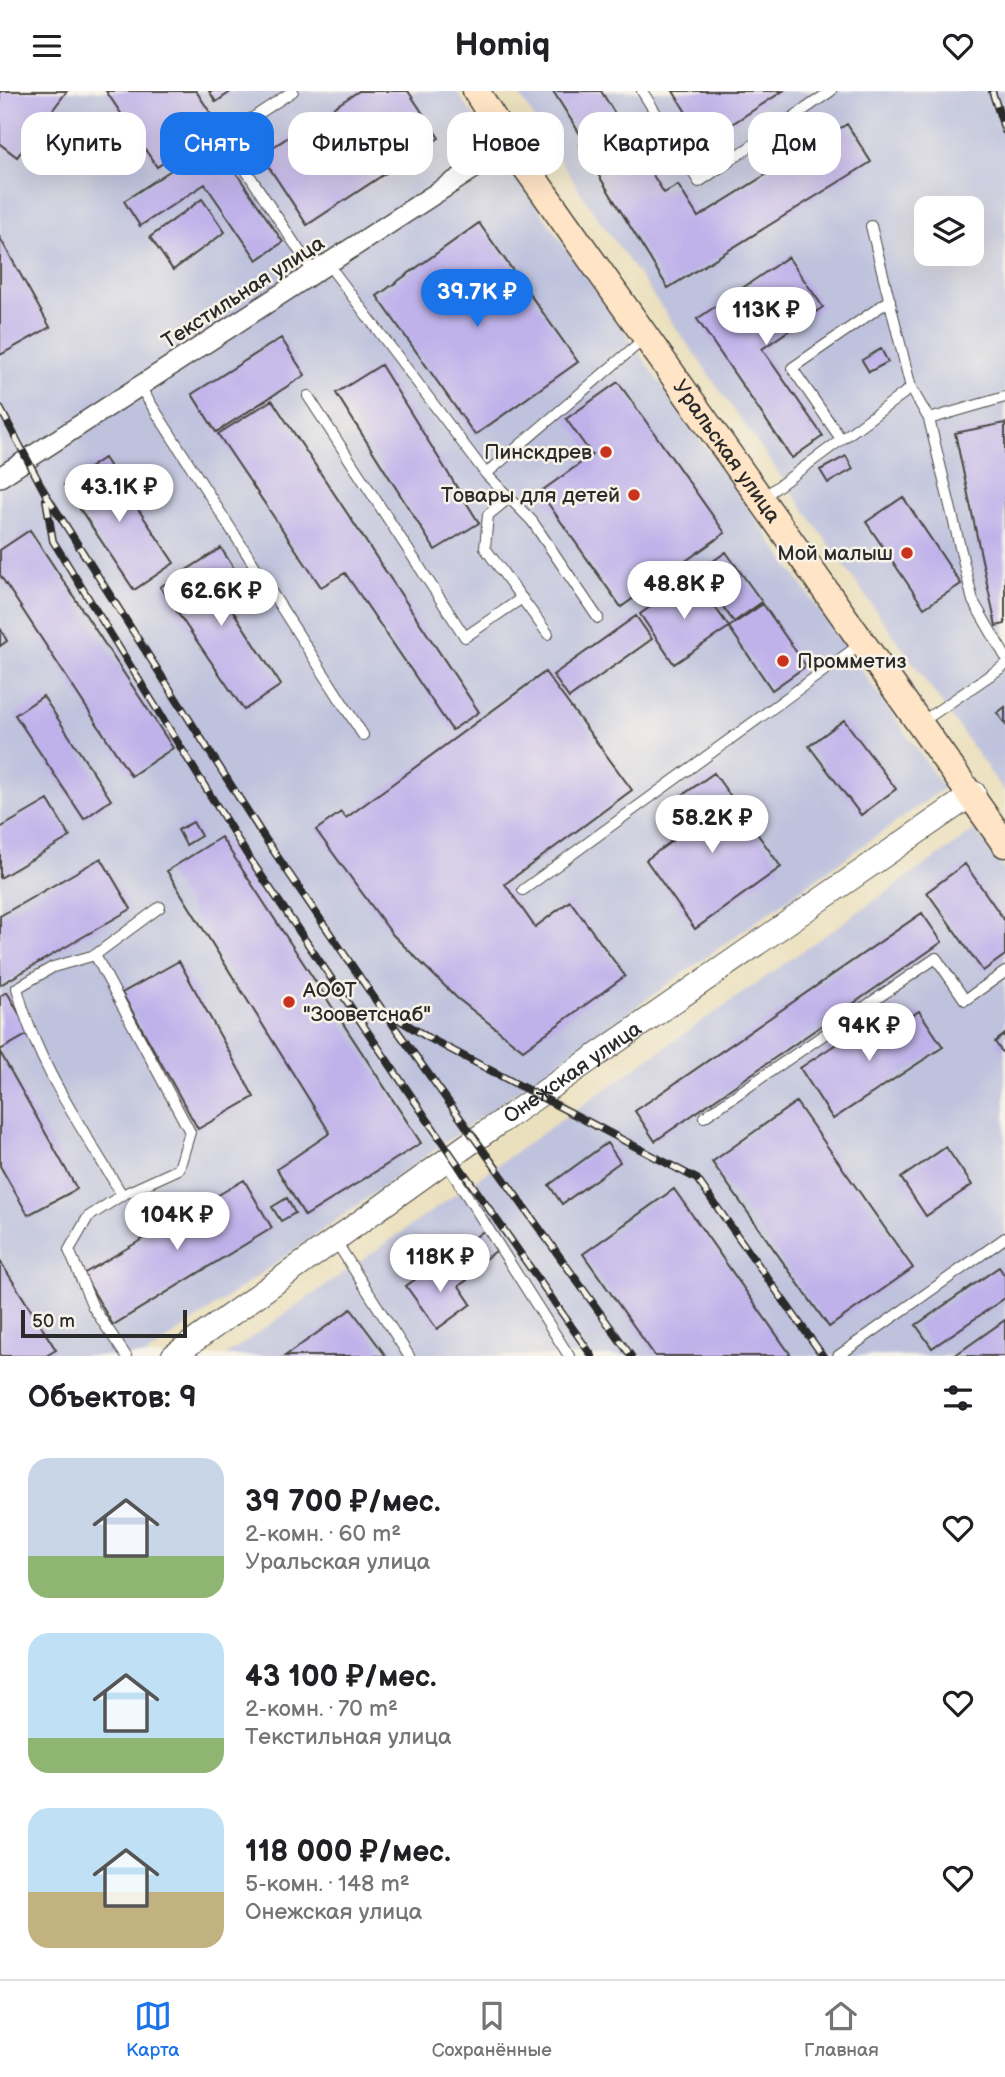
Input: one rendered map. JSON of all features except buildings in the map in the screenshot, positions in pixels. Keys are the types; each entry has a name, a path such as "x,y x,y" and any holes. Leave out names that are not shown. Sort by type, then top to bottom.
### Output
{"main road":[{"name":"Уральская улица","path":"476,91 491,112"},
{"name":"Уральская улица","path":"481,91 494,112"},
{"name":"Уральская улица","path":"534,175 646,337 923,721 1005,844"},
{"name":"Уральская улица","path":"535,175 862,643 1005,836"}],"street":[{"name":"Текстильная улица","path":"0,477 463,175"},
{"name":"Онежская улица","path":"173,1356 685,992 972,794"}],"lane":[{"path":"292,91 224,137 321,269 486,474 532,521 598,618"},
{"path":"642,91 699,183 831,91"},
{"path":"872,226 911,387 929,419 973,601 1005,656"},
{"path":"841,439 792,368 890,300"},
{"path":"486,474 646,337"},
{"path":"139,387 363,735"},
{"path":"762,498 911,387"},
{"path":"308,397 465,637 522,598"},
{"path":"929,419 1005,397"},
{"path":"509,498 488,515 485,548 548,634"},
{"path":"523,890 862,643"},
{"path":"923,721 1005,665"},
{"path":"122,1195 45,1063 26,1021 18,988 53,967 95,955 160,907"},
{"path":"95,955 190,1132 179,1168 122,1195 88,1217 69,1250 93,1307 126,1356"},
{"path":"704,1117 936,958 965,1000 1005,972"},
{"path":"445,1161 569,1356"},
{"path":"838,1356 1005,1238"},
{"path":"335,1240 409,1356"}],"shaded area":[{"path":"0,91 456,91 471,112 447,112 447,175 515,175 944,788 145,1356 0,1356"},
{"path":"517,91 1005,91 1005,793 584,198 564,166 564,112 530,112"},
{"path":"975,830 1005,872 1005,1356 225,1356"}],"railway":[{"path":"992,91 1005,131"},
{"path":"0,408 45,493 264,837 381,1008 631,1356"},
{"path":"46,500 53,541 246,853 592,1356"},
{"path":"390,1014 427,1037 697,1179 823,1356"}],"place":[{"name":"Пинскдрев","path":"606,452"},
{"name":"Товары для детей","path":"634,495"},
{"name":"Мой малыш","path":"907,553"},
{"name":"Промметиз","path":"783,661"},
{"name":"АООТ \"Зооветснаб\"","path":"289,1002"}]}
